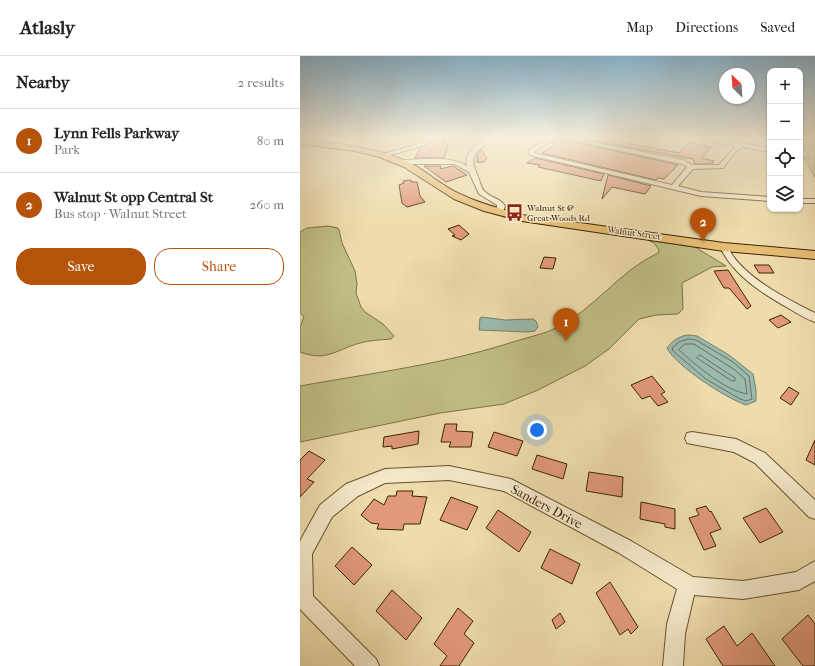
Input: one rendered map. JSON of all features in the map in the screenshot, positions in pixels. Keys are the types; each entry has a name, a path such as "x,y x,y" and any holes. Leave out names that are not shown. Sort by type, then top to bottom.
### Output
{"main road":[{"name":"Walnut Street","path":"408,166 457,197 499,212 522,218 724,247 815,255"}],"street":[{"path":"464,166 472,171"},
{"path":"469,166 482,194 499,202 502,206 499,212"},
{"path":"586,166 712,195 767,199"},
{"path":"674,187 691,167 721,166"},
{"path":"803,201 815,201"},
{"path":"724,247 726,253 737,267 787,302 815,318"},
{"path":"692,438 736,446 760,458 815,511"},
{"name":"Sanders Drive","path":"369,666 304,600 303,553 326,511 352,490 384,476 449,473 506,484 625,547 688,584 743,590 799,581 815,570"},
{"path":"673,666 674,638 680,607 688,584"}],"shaded area":[{"path":"809,166 815,166 815,178"},
{"path":"328,226 338,228 339,230 342,243 355,271 357,284 356,293 361,307 365,312 383,324 394,336 391,339 364,342 331,354 317,356 300,352 300,327 304,317 300,313 300,232 307,228"},
{"path":"648,240 695,247 726,266 712,267 682,283 683,309 678,314 656,315 639,319 609,349 585,366 538,390 504,404 440,413 300,442 300,386 463,356 541,334 556,328 583,311 631,270 658,253 659,250 654,243"}],"water":[{"path":"480,318 505,320 533,319 536,321 538,327 535,331 528,332 479,330"},
{"path":"688,335 697,336 729,355 753,374 756,390 756,401 746,405 727,396 691,373 672,356 667,348 676,339"}],"building":[{"path":"425,166 441,166 440,169 454,166 467,175 446,182"},
{"path":"572,166 604,174 601,181 538,167"},
{"path":"599,166 677,166 664,179 658,178 656,180"},
{"path":"608,175 651,186 645,194 612,187 602,199"},
{"path":"411,180 411,182 417,182 420,196 425,202 407,207 402,203 399,185 404,183 403,181"},
{"path":"459,225 469,234 461,240 452,236 455,235 448,229"},
{"path":"544,257 556,258 553,269 540,268"},
{"path":"754,265 769,265 774,273 759,273"},
{"path":"728,270 751,306 747,309 729,288 724,288 714,271"},
{"path":"781,315 791,322 778,328 769,320"},
{"path":"652,376 665,392 661,394 668,402 658,406 650,396 642,399 631,385"},
{"path":"789,387 799,393 791,405 780,398"},
{"path":"445,424 457,424 456,431 473,432 471,447 449,447 451,442 441,442"},
{"path":"419,431 418,444 392,449 392,446 383,447 384,437"},
{"path":"494,432 523,441 517,456 488,447"},
{"path":"815,440 815,465 806,460"},
{"path":"309,451 325,460 307,479 314,482 300,497 300,460"},
{"path":"537,455 567,464 563,479 532,469"},
{"path":"589,472 623,477 622,497 586,491"},
{"path":"397,491 413,491 412,496 427,497 420,524 404,524 403,530 377,529 379,524 371,523 361,515 374,499 384,505 388,496 396,496"},
{"path":"451,497 478,507 467,530 440,520"},
{"path":"641,502 675,509 675,529 665,527 665,524 640,519"},
{"path":"706,506 710,512 711,511 721,529 710,533 716,546 704,550 689,518 699,515 696,509"},
{"path":"766,508 783,532 760,543 743,518"},
{"path":"498,510 531,532 519,552 486,528"},
{"path":"352,547 372,565 354,585 335,566"},
{"path":"550,549 580,564 572,584 541,568"},
{"path":"610,582 638,627 631,634 628,629 620,635 596,593"},
{"path":"392,590 422,618 406,640 376,611"},
{"path":"458,608 473,621 464,634 474,643 459,666 440,666 447,656 434,644"},
{"path":"560,613 565,622 556,629 552,620"},
{"path":"808,615 815,624 815,666 803,666 782,639"},
{"path":"724,626 737,646 752,633 775,666 723,666 706,639"}],"place":[{"name":"Walnut St @ Great Woods Rd","path":"514,213"},
{"name":"Walnut St opp Central St","path":"703,241"},
{"name":"Lynn Fells Parkway","path":"566,341"}]}
